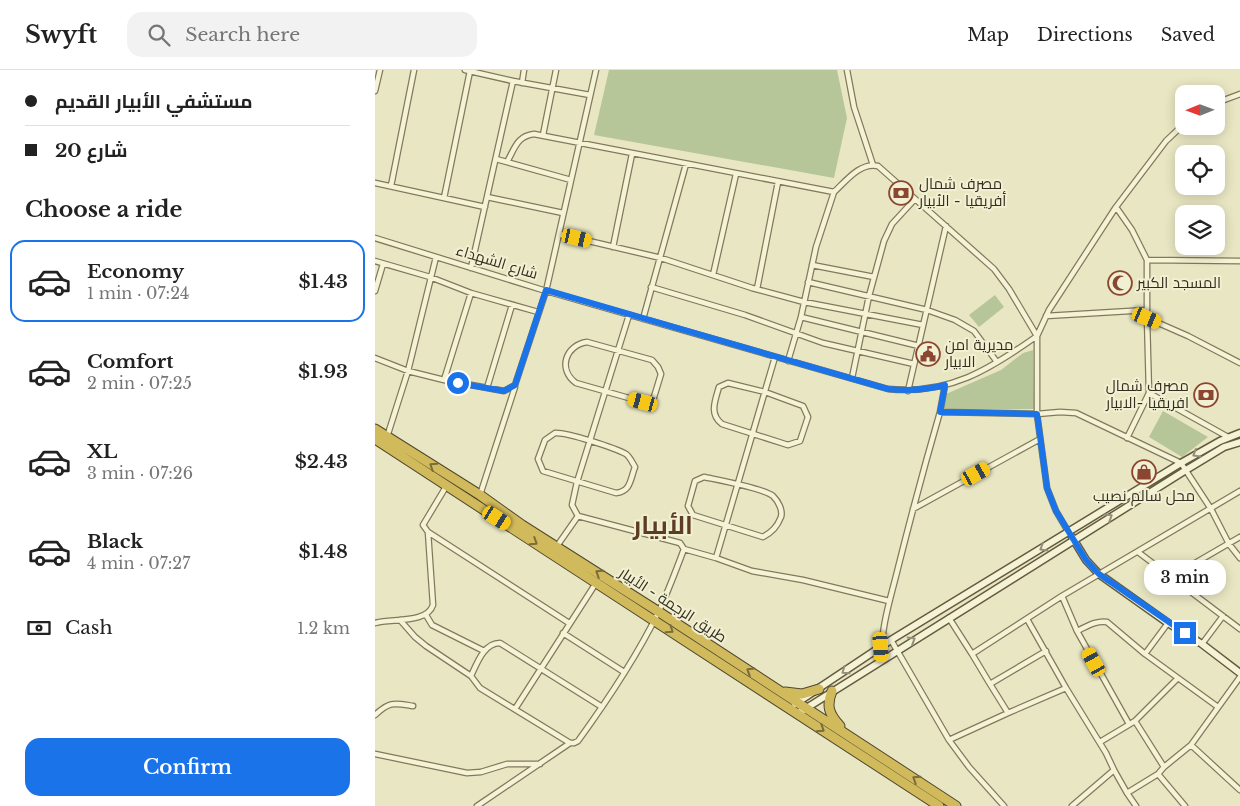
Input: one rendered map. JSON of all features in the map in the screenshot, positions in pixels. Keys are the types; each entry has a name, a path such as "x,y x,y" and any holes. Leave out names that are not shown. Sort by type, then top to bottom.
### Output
{"highway":[{"name":"طريق الرجمة - الأبيار","path":"375,428 385,441 450,482 596,583 656,616 777,689 956,806"},
{"name":"طريق الرجمة - الأبيار","path":"375,439 385,441"},
{"name":"طريق الرجمة - الأبيار","path":"450,482 480,495 522,525 557,546 797,714 939,806"},
{"path":"777,689 794,694 802,694 819,689"},
{"path":"832,691 828,704 830,714 847,734"}],"street":[{"path":"375,91 380,70"},
{"path":"391,186 414,70"},
{"path":"522,83 524,70"},
{"path":"543,136 556,70"},
{"path":"480,495 546,290 596,70"},
{"path":"847,70 854,107 873,165"},
{"path":"444,198 467,71 488,73 513,82 590,95"},
{"path":"471,268 513,82"},
{"path":"1225,99 1240,94"},
{"path":"1175,132 1166,141 1116,207 1046,316 1037,336 1037,414 1039,439 1047,488 1056,511 1086,560 1099,574 1168,623 1202,644 1240,673"},
{"path":"507,162 519,140 527,135 534,134 835,192"},
{"path":"613,247 632,154"},
{"path":"496,159 571,180"},
{"path":"643,319 686,164"},
{"path":"788,361 797,335 816,247 835,192 858,170 873,165 878,166 995,269 1009,288 1037,336"},
{"path":"713,275 736,174"},
{"path":"757,289 778,182"},
{"path":"375,183 485,207"},
{"path":"487,197 563,213"},
{"path":"851,378 869,296 885,241 893,224 915,199"},
{"path":"1116,207 1132,230 1147,260 1149,393 1127,438"},
{"path":"908,391 946,226"},
{"path":"559,234 661,258 804,302 923,325"},
{"name":"شارع الشهداء","path":"375,238 629,315 888,389 908,391 927,389 962,381 1010,355 1037,336"},
{"path":"385,441 408,371 436,256"},
{"path":"1147,260 1240,261"},
{"path":"375,261 430,277 471,293 539,312"},
{"path":"375,291 383,264"},
{"path":"812,265 874,277"},
{"path":"808,282 927,310 955,320 974,331 997,362"},
{"path":"651,287 745,315 823,343 915,364"},
{"path":"444,380 471,293"},
{"path":"487,388 512,305"},
{"path":"1046,316 1147,310"},
{"path":"629,315 577,482 572,505 578,516 680,543 684,549 752,571 803,580 889,601"},
{"path":"801,317 919,346"},
{"path":"1147,318 1188,336 1240,363"},
{"path":"587,342 652,360 661,374 654,397 650,400 643,402 605,391 576,383 567,375 565,365 571,349 580,343 587,342"},
{"path":"716,558 775,357"},
{"path":"375,358 408,371 444,380 504,391 515,385"},
{"path":"728,383 765,392 803,406 808,417 800,441 795,444 788,445 753,434 718,421 713,409 719,387 728,383"},
{"path":"882,659 881,647 889,601 940,412 945,385"},
{"path":"1149,393 1228,437"},
{"path":"940,412 1077,413 1181,463 1211,509 1229,544 1240,558"},
{"path":"555,433 589,441 627,455 635,467 627,489 623,492 616,493 577,482 543,471 538,459 540,452 545,440 555,433"},
{"path":"797,714 801,705 819,689 891,640 1181,463 1228,437 1240,433"},
{"path":"913,508 1039,439"},
{"path":"788,707 801,705 832,691 1186,470 1225,447 1240,442"},
{"path":"704,477 738,485 771,495 780,506 781,516 774,531 763,536 726,524 693,515 688,506 695,481 704,477"},
{"path":"450,482 423,527 569,623"},
{"path":"972,654 1062,596 1240,491"},
{"path":"557,546 578,516"},
{"path":"375,623 426,615 431,610 433,605 428,532"},
{"path":"1171,577 1240,537"},
{"path":"400,620 425,646 471,676 480,688 574,743 578,741 602,707 656,616 684,549"},
{"path":"1138,552 1240,629"},
{"path":"515,709 596,583"},
{"path":"1062,596 1077,631 1129,724"},
{"path":"426,615 432,625 484,651"},
{"path":"1202,644 1223,616"},
{"path":"949,618 1008,713"},
{"path":"1027,618 1136,806"},
{"path":"1077,631 1101,621 1107,622 1145,654 1218,707"},
{"path":"1145,654 1168,623"},
{"path":"563,633 624,672"},
{"path":"891,640 949,740 969,767 1004,806"},
{"path":"471,676 484,651 492,645 500,643 602,707"},
{"path":"990,684 1045,650"},
{"path":"1127,793 1158,774 1191,744 1240,677"},
{"path":"1100,742 1135,722 1178,678"},
{"path":"949,740 1066,688"},
{"path":"375,715 390,703 413,706"},
{"path":"1135,722 1165,767"},
{"path":"477,806 541,764 570,742"},
{"path":"1191,744 1239,787"},
{"path":"375,754 467,773 481,772 507,764 541,764"},
{"path":"1072,806 1114,770"},
{"path":"1158,774 1185,806"}],"green space":[{"path":"609,70 837,70 847,118 834,178 594,135"},
{"path":"995,295 1004,307 979,327 969,315"},
{"path":"1033,350 1034,409 948,410 944,408 946,394 1001,370 1023,353"},
{"path":"1163,411 1208,437 1182,457 1149,437"}],"place":[{"name":"مصرف شمال أفريقيا - الأبيار","path":"901,193"},
{"name":"المسجد الكبير","path":"1120,283"},
{"name":"مديرية امن الابيار","path":"928,354"},
{"name":"مصرف شمال افريقيا -الابيار","path":"1206,395"},
{"name":"محل سالم نصيب","path":"1144,472"}],"district":[{"name":"الأبيار","path":"663,525"}],"route":[{"path":"458,383 504,391 509,390 515,385 546,290 888,389 908,391 945,385 940,412 1037,414 1047,488 1056,511 1086,560 1099,574 1185,633"}]}
